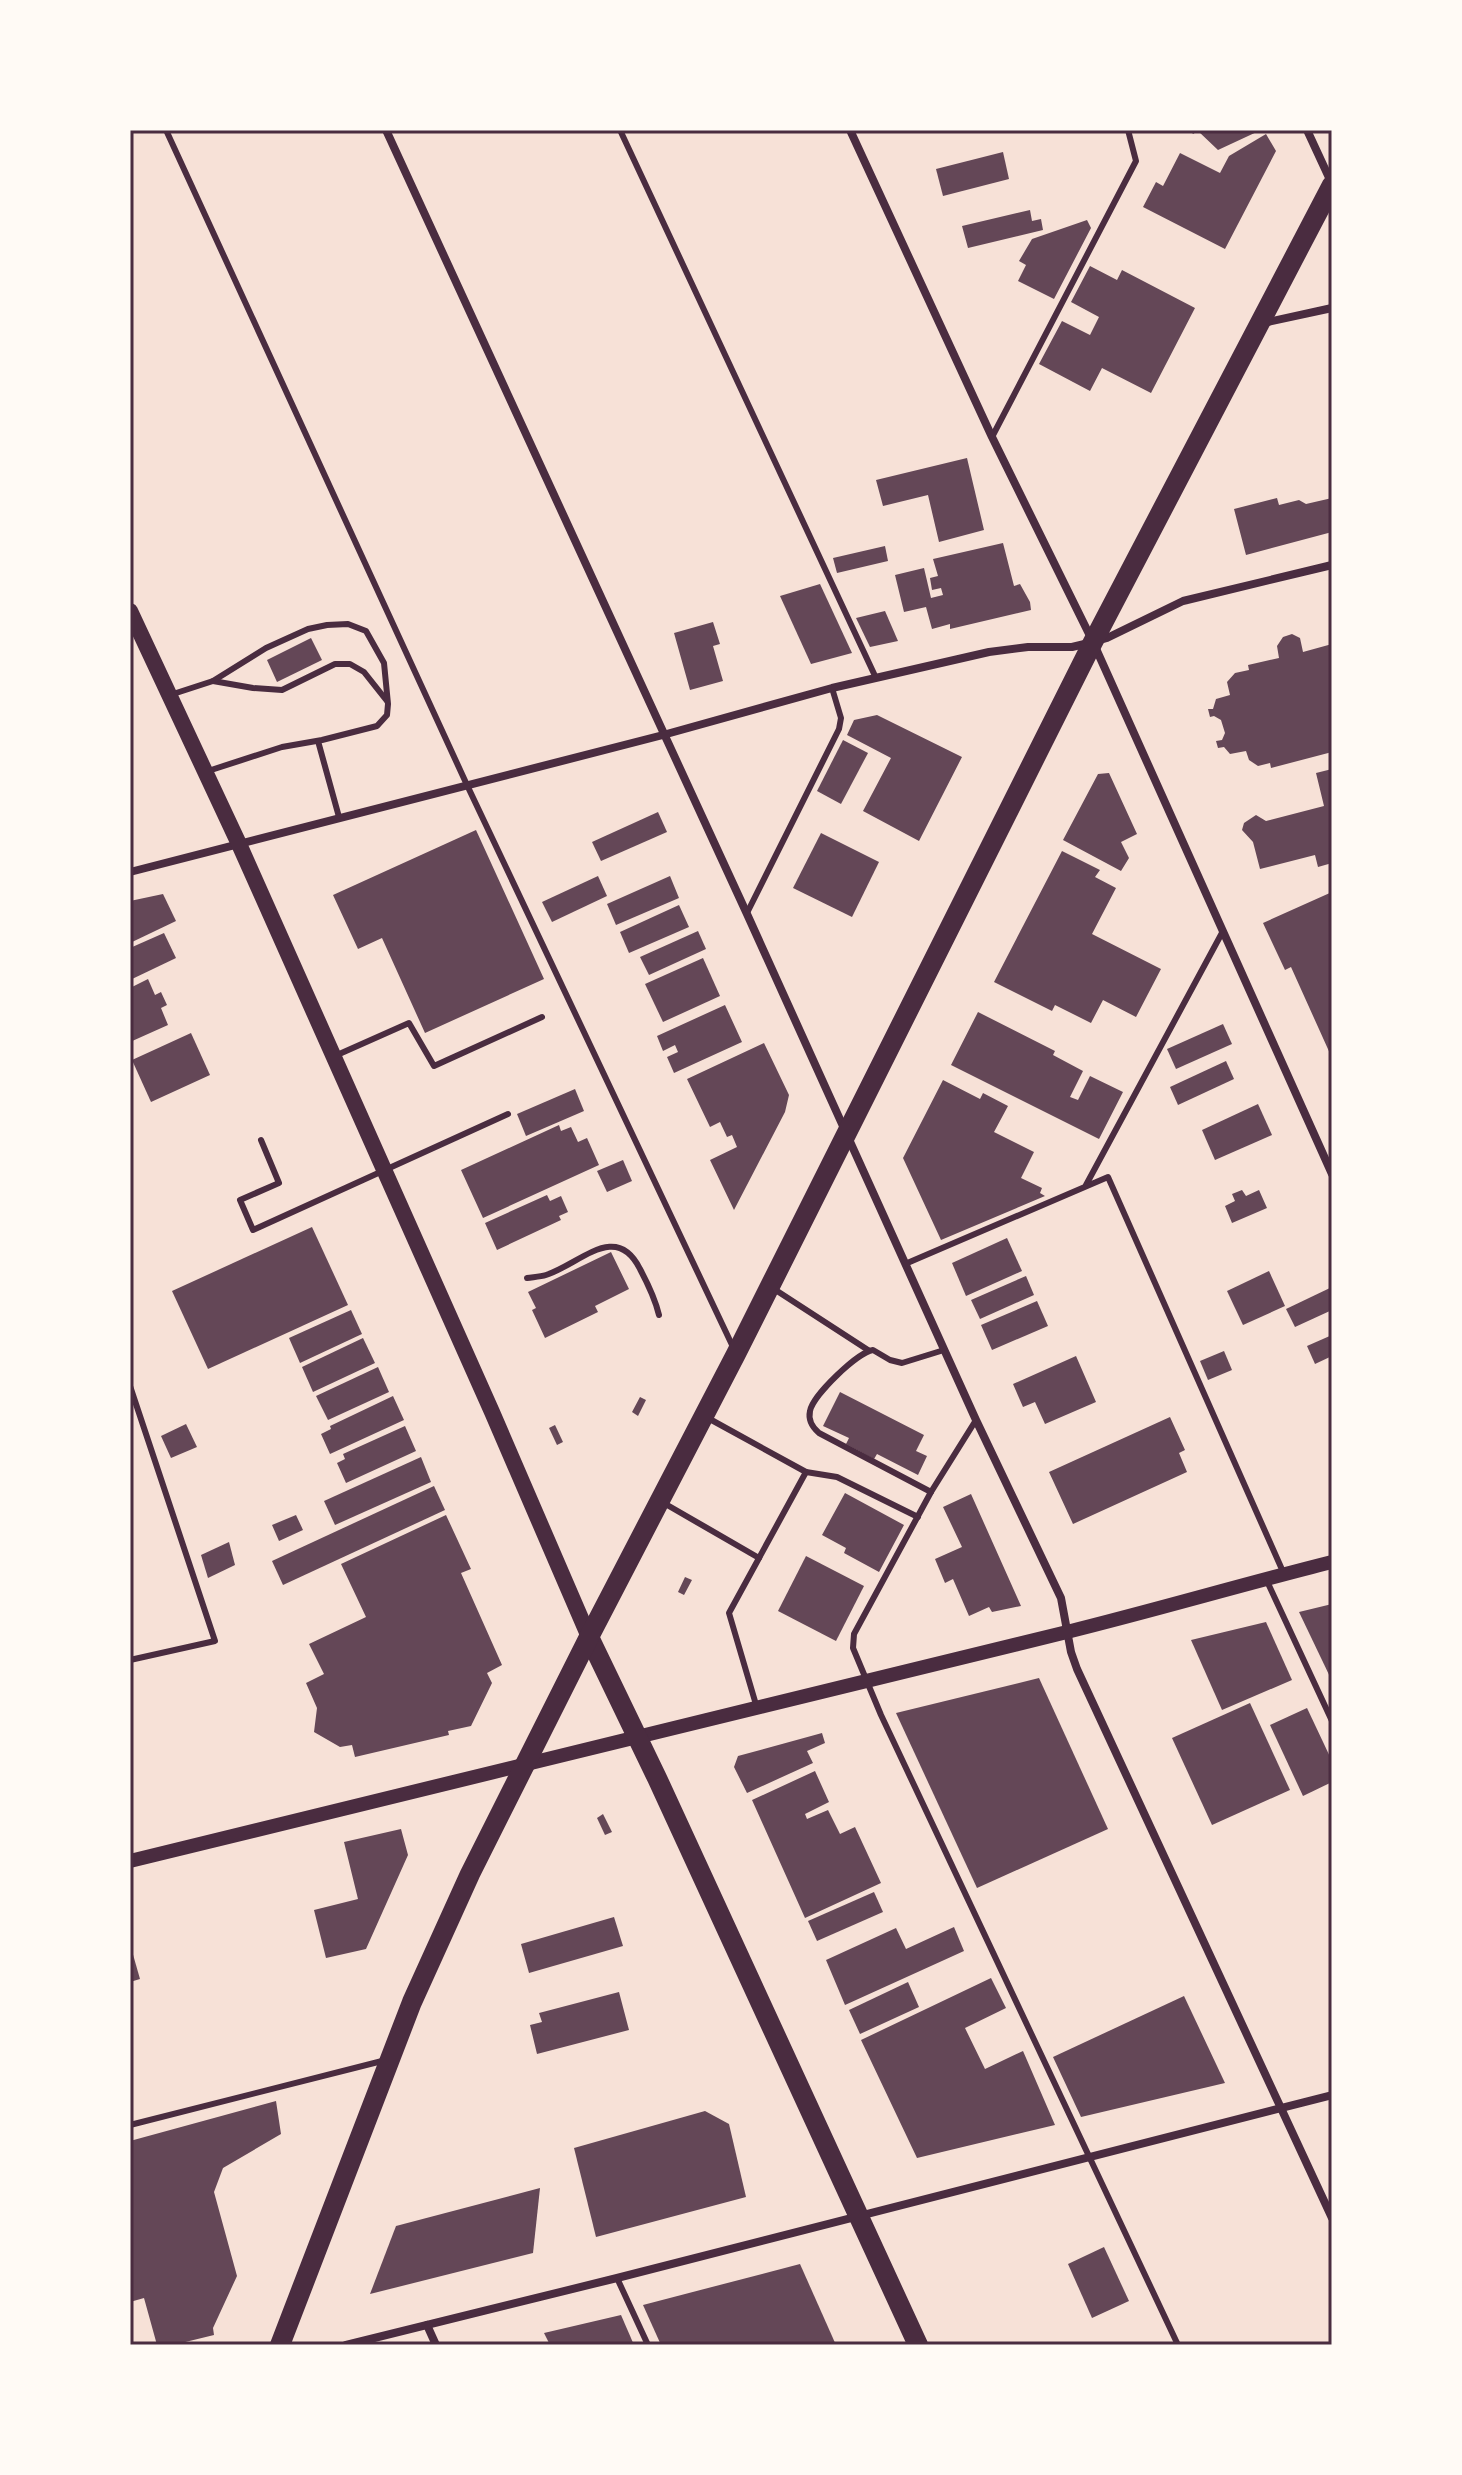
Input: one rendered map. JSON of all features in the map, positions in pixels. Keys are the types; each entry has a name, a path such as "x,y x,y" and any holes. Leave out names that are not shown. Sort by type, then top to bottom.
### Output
{"main road":[{"path":"280,2345 412,2002 444,1929 1093,642 1332,185"},
{"path":"130,611 239,844 499,1426 589,1637 918,2345"}],"street":[{"path":"386,130 976,1420 1061,1598 1077,1669 1332,2218"},
{"path":"850,130 992,437 1093,642 1223,931 1328,1153 1332,1174"},
{"path":"1307,130 1332,185"},
{"path":"1258,325 1332,308"},
{"path":"130,872 663,735 832,688 989,652 1014,648 1072,647 1093,642 1183,601 1332,565"},
{"path":"130,1861 1068,1632 1332,1562"},
{"path":"346,2345 1332,2095"},
{"path":"427,2325 436,2345"}],"lane":[{"path":"166,130 467,785 736,1354"},
{"path":"620,130 876,678"},
{"path":"992,437 1136,161 1128,130"},
{"path":"170,695 213,681 266,648 308,629 327,625 348,624 366,631 381,655 386,672 388,704 387,715 377,726 282,747 205,772"},
{"path":"213,681 282,690 335,664 350,664 364,672 388,704"},
{"path":"747,914 839,729 841,718 832,688"},
{"path":"318,741 339,817"},
{"path":"1085,1187 1223,931"},
{"path":"333,1056 409,1023 434,1066 542,1017"},
{"path":"261,1140 279,1183 240,1200 253,1230 508,1114"},
{"path":"905,1264 1108,1177 1284,1574"},
{"path":"527,1278 545,1276 609,1246 622,1248 633,1254 655,1298 659,1315"},
{"path":"770,1286 868,1350 879,1352 899,1363 944,1350"},
{"path":"868,1350 852,1361 816,1398 810,1409 810,1421 816,1431 825,1437 931,1492"},
{"path":"130,1386 215,1641 130,1660"},
{"path":"705,1416 806,1472 837,1477 918,1517"},
{"path":"976,1420 931,1492 854,1634 853,1648 865,1680 1178,2345"},
{"path":"757,1708 729,1613 806,1472"},
{"path":"660,1501 759,1558"},
{"path":"1266,1578 1332,1721"},
{"path":"130,2125 390,2059"},
{"path":"617,2278 648,2345"}],"building":[{"path":"1190,130 1261,130 1218,150 1198,131 1193,134"},
{"path":"1266,134 1276,151 1225,249 1143,207 1156,182 1163,186 1180,153 1220,173 1229,156"},
{"path":"1003,152 1009,179 943,196 936,169"},
{"path":"1030,210 1032,221 1041,219 1043,230 968,248 962,226"},
{"path":"1087,220 1091,228 1054,299 1018,281 1026,265 1019,261 1032,239"},
{"path":"1090,266 1117,280 1122,270 1195,308 1151,393 1102,368 1090,391 1039,364 1062,321 1090,335 1099,317 1071,302"},
{"path":"967,458 984,530 939,542 928,495 883,506 876,480"},
{"path":"1277,498 1279,505 1299,500 1306,504 1332,498 1332,532 1246,555 1234,509"},
{"path":"1003,543 1014,586 1020,584 1031,610 950,629 950,624 932,629 926,607 904,612 895,575 924,568 931,598 943,595 941,588 932,590 930,578 938,576 933,559"},
{"path":"885,546 888,561 837,573 833,558"},
{"path":"820,584 852,653 811,664 780,596"},
{"path":"885,611 898,641 870,647 856,618"},
{"path":"713,622 720,644 713,646 723,681 690,690 674,633"},
{"path":"1292,634 1300,638 1303,652 1332,644 1332,752 1271,768 1270,763 1258,766 1249,760 1246,751 1230,754 1224,747 1218,748 1216,741 1222,740 1225,733 1221,720 1210,717 1208,709 1213,709 1216,699 1230,695 1227,682 1235,673 1249,670 1248,665 1279,658 1277,646 1283,637"},
{"path":"311,638 322,660 277,682 267,660"},
{"path":"877,715 962,757 919,841 863,811 891,758 847,735 854,720"},
{"path":"843,740 868,753 841,804 817,791"},
{"path":"1332,769 1332,863 1318,867 1315,855 1260,869 1253,842 1242,830 1244,823 1256,815 1266,821 1324,806 1316,773"},
{"path":"1109,773 1137,834 1121,842 1129,858 1121,871 1063,840 1098,774"},
{"path":"658,812 667,832 601,861 592,842"},
{"path":"476,830 544,979 425,1033 382,938 358,949 333,895"},
{"path":"821,833 879,862 852,917 793,888"},
{"path":"1062,851 1100,870 1095,877 1116,888 1092,934 1161,969 1136,1017 1103,1000 1091,1023 1055,1005 1052,1011 994,982"},
{"path":"598,876 607,896 552,922 542,902"},
{"path":"670,876 679,898 616,925 607,904"},
{"path":"1332,892 1332,1058 1291,967 1285,970 1263,923"},
{"path":"163,894 176,921 130,943 130,901"},
{"path":"679,905 689,927 629,953 620,932"},
{"path":"698,931 706,949 649,975 640,957"},
{"path":"164,933 176,958 130,980 130,948"},
{"path":"703,958 720,996 663,1022 645,984"},
{"path":"148,979 155,995 161,992 167,1005 161,1008 168,1025 130,1042 130,988"},
{"path":"725,1005 742,1042 674,1073 667,1057 678,1052 675,1045 663,1051 657,1036"},
{"path":"978,1012 1055,1051 1053,1055 1083,1071 1070,1097 1078,1100 1090,1076 1123,1092 1099,1139 951,1065"},
{"path":"1223,1024 1232,1044 1176,1069 1167,1049"},
{"path":"191,1033 210,1075 151,1102 132,1060"},
{"path":"764,1043 789,1095 785,1112 734,1210 710,1160 737,1147 732,1135 727,1137 720,1122 710,1127 687,1079"},
{"path":"1226,1061 1234,1079 1178,1105 1170,1087"},
{"path":"943,1080 980,1099 983,1093 1008,1106 994,1132 1034,1152 1021,1178 1042,1188 1040,1193 1045,1196 941,1240 903,1158"},
{"path":"575,1089 584,1111 526,1136 517,1114"},
{"path":"1258,1104 1272,1135 1215,1160 1202,1130"},
{"path":"559,1125 561,1131 571,1127 578,1142 587,1138 599,1165 483,1218 461,1170"},
{"path":"623,1160 632,1181 607,1192 597,1171"},
{"path":"1242,1190 1246,1196 1259,1190 1267,1208 1232,1223 1225,1206 1235,1201 1232,1194"},
{"path":"547,1195 550,1201 561,1196 568,1212 559,1216 561,1220 497,1250 485,1223"},
{"path":"312,1227 348,1305 208,1369 172,1291"},
{"path":"1007,1238 1022,1271 966,1296 952,1263"},
{"path":"611,1252 629,1289 595,1306 598,1312 545,1338 532,1310 536,1308 528,1292"},
{"path":"1269,1271 1285,1306 1243,1325 1227,1291"},
{"path":"1026,1276 1034,1295 980,1319 971,1300"},
{"path":"1332,1287 1332,1310 1295,1327 1286,1309"},
{"path":"1037,1301 1048,1326 992,1350 981,1325"},
{"path":"351,1310 362,1334 300,1363 289,1338"},
{"path":"1332,1335 1332,1356 1315,1364 1307,1346"},
{"path":"363,1338 375,1363 313,1392 302,1367"},
{"path":"1224,1351 1232,1370 1208,1380 1200,1361"},
{"path":"1076,1356 1096,1402 1045,1424 1035,1402 1023,1407 1013,1384"},
{"path":"378,1367 389,1392 328,1420 316,1396"},
{"path":"840,1392 924,1435 916,1451 927,1456 918,1475 877,1454 874,1459 846,1444 849,1438 823,1426"},
{"path":"393,1396 404,1420 330,1454 321,1434 331,1429 330,1426"},
{"path":"640,1397 646,1400 638,1416 632,1412"},
{"path":"1170,1417 1185,1450 1179,1453 1187,1472 1073,1524 1049,1472"},
{"path":"186,1424 197,1447 171,1458 161,1436"},
{"path":"555,1425 563,1442 557,1445 549,1428"},
{"path":"405,1426 416,1451 346,1483 337,1463 345,1459 343,1454"},
{"path":"421,1457 431,1482 335,1525 324,1501"},
{"path":"434,1486 445,1510 283,1585 272,1561"},
{"path":"845,1493 904,1525 879,1572 844,1553 846,1548 822,1535"},
{"path":"971,1494 1021,1606 992,1612 989,1607 969,1616 953,1579 945,1583 935,1559 962,1547 943,1507"},
{"path":"296,1515 303,1530 279,1541 272,1525"},
{"path":"446,1515 471,1569 461,1573 502,1665 487,1673 492,1683 471,1726 448,1731 449,1735 355,1757 352,1745 340,1747 314,1732 317,1708 306,1683 324,1674 309,1644 366,1617 341,1564"},
{"path":"229,1542 235,1565 208,1578 201,1555"},
{"path":"806,1556 864,1586 836,1641 778,1611"},
{"path":"685,1577 692,1580 684,1595 678,1592"},
{"path":"1332,1604 1332,1681 1299,1612"},
{"path":"1266,1622 1292,1680 1222,1710 1191,1640"},
{"path":"1039,1678 1108,1829 977,1888 896,1713"},
{"path":"1250,1703 1290,1790 1212,1825 1172,1738"},
{"path":"1307,1708 1332,1761 1332,1782 1303,1796 1270,1725"},
{"path":"822,1733 825,1743 807,1751 813,1763 747,1793 734,1767 738,1756"},
{"path":"815,1771 829,1802 805,1814 807,1819 828,1810 840,1834 855,1827 881,1883 805,1918 752,1800"},
{"path":"603,1814 612,1832 605,1835 597,1818"},
{"path":"401,1829 408,1855 366,1949 326,1958 314,1910 358,1899 344,1842"},
{"path":"874,1892 883,1912 817,1941 808,1921"},
{"path":"614,1917 623,1946 529,1973 521,1944"},
{"path":"954,1927 964,1951 845,2005 826,1960 896,1928 906,1949"},
{"path":"130,1944 140,1979 130,1982"},
{"path":"991,1978 1006,2008 965,2028 985,2069 1023,2051 1055,2125 917,2158 861,2040"},
{"path":"908,1982 919,2007 860,2034 849,2010"},
{"path":"619,1992 629,2030 537,2054 530,2025 542,2022 539,2013"},
{"path":"1184,1996 1225,2083 1081,2117 1053,2057"},
{"path":"276,2101 281,2134 223,2168 214,2192 237,2276 213,2328 214,2335 173,2345 157,2345 144,2298 130,2302 130,2141"},
{"path":"705,2111 729,2124 746,2197 596,2237 574,2148"},
{"path":"540,2188 533,2253 370,2294 396,2226"},
{"path":"1104,2247 1129,2301 1092,2318 1068,2264"},
{"path":"800,2264 836,2345 661,2345 643,2305"},
{"path":"621,2315 634,2345 550,2345 544,2333"}]}
